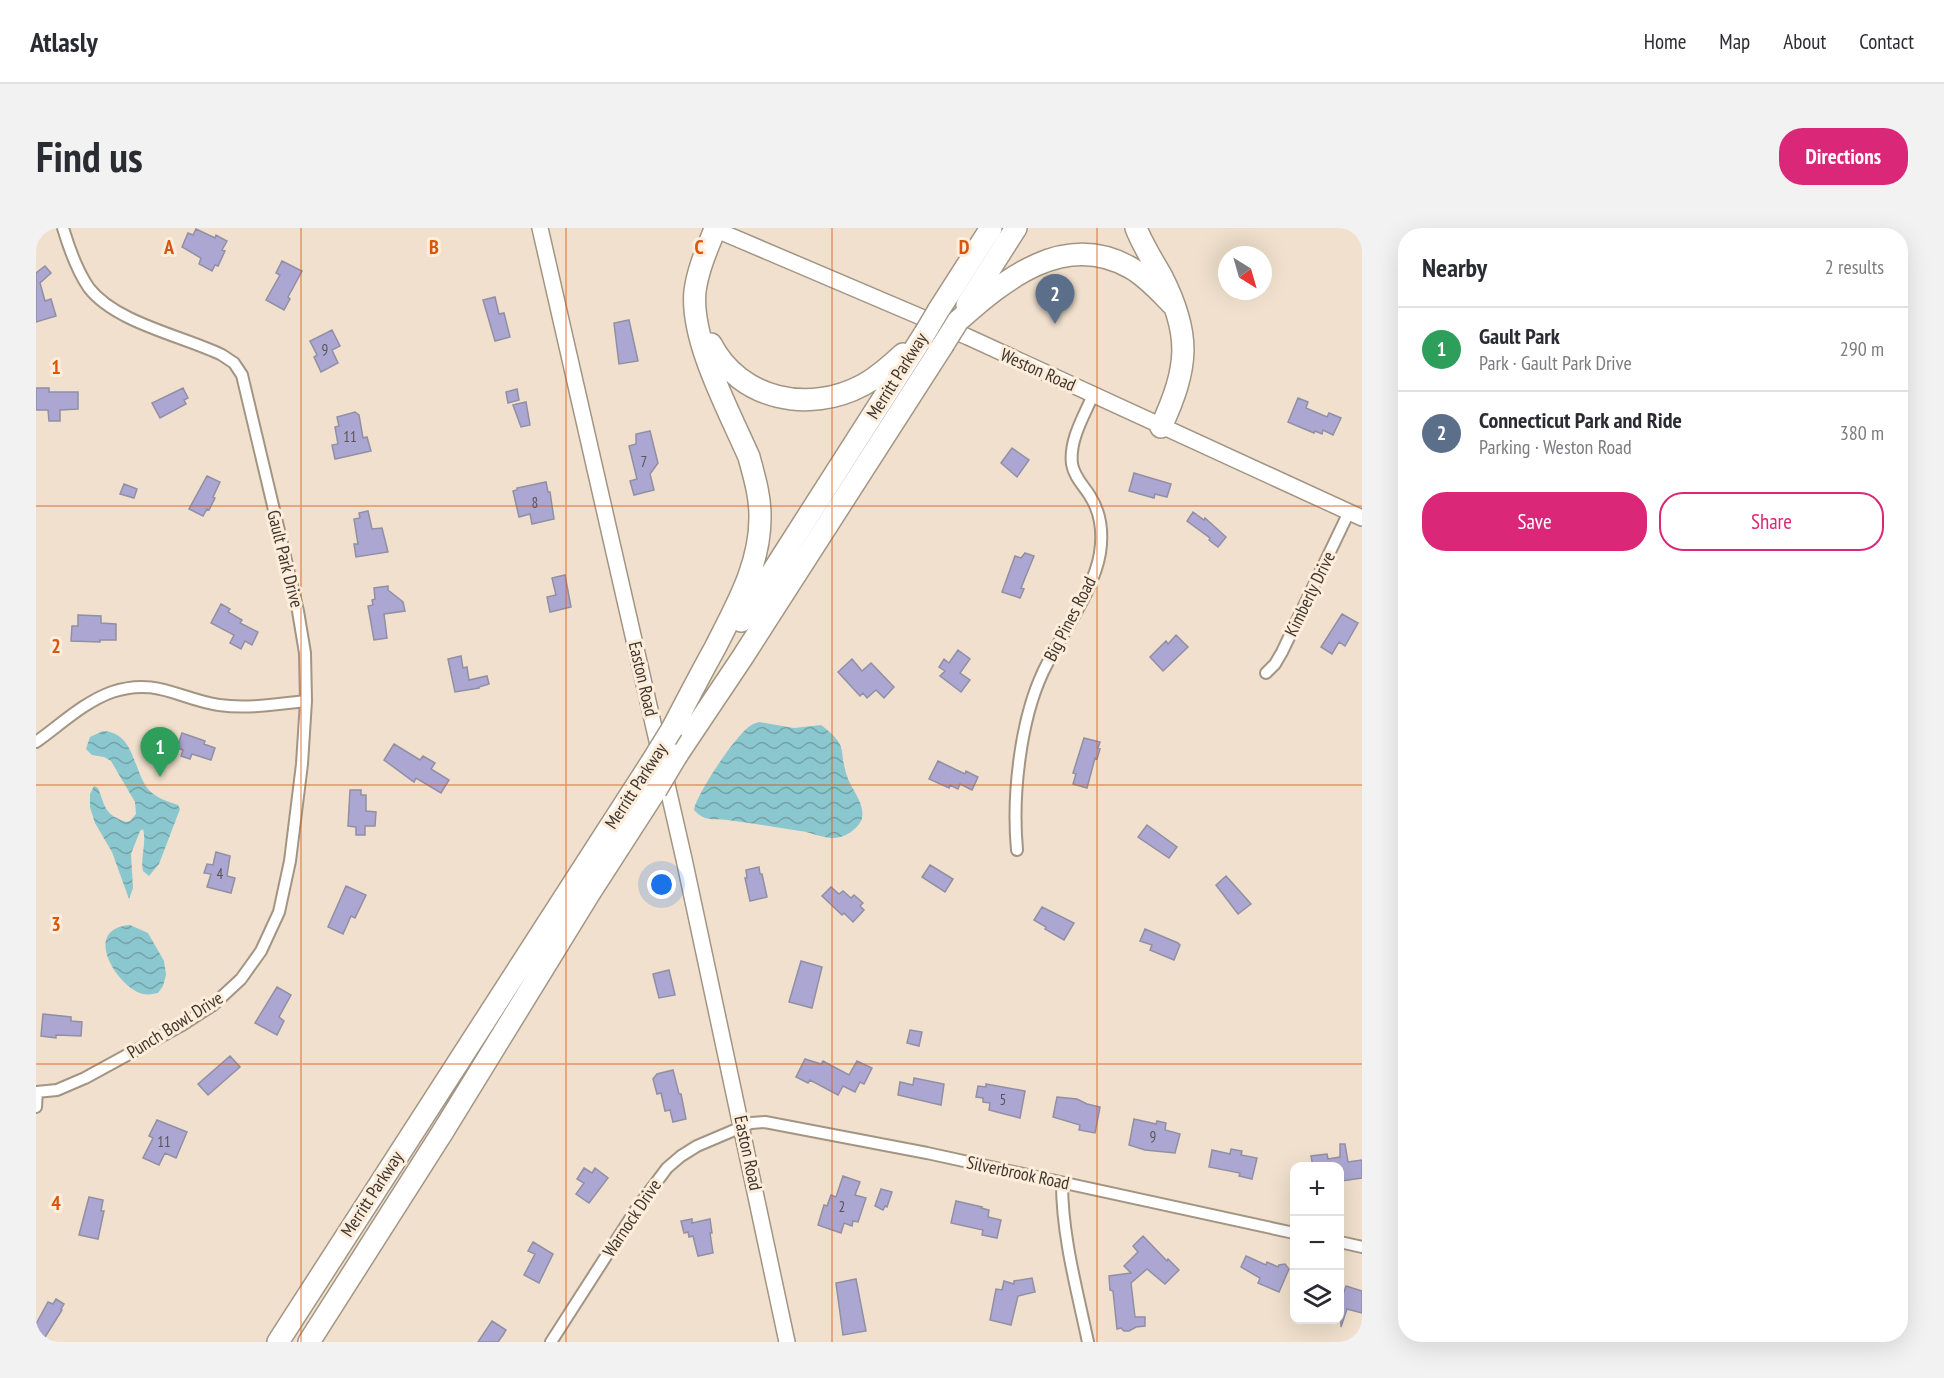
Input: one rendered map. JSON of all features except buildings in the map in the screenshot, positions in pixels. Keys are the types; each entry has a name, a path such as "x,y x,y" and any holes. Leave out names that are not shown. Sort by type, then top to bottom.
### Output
{"highway":[{"path":"672,729 747,583 756,553 760,516 757,487 749,457 705,352 697,312 695,292 714,228"},
{"name":"Merritt Parkway","path":"278,1342 651,763 991,228"},
{"name":"Merritt Parkway","path":"309,1342 677,755 742,658 1016,228"},
{"path":"1136,228 1143,246 1162,278 1182,332 1184,364 1161,427"},
{"path":"958,321 1018,273 1052,259 1073,256 1105,258 1121,263 1147,279 1173,305"},
{"path":"697,312 717,354 733,373 749,386 784,399 819,399 841,394 863,385 889,367 925,333"}],"main road":[{"name":"Easton Road","path":"540,228 684,859 787,1342"},
{"name":"Weston Road","path":"714,228 902,309 1355,515"}],"street":[{"name":"Gault Park Drive","path":"63,228 83,278 102,301 132,318 222,355 234,363 242,375 301,624 306,701"},
{"name":"Big Pines Road","path":"1017,850 1016,806 1026,716 1044,670 1086,591 1100,555 1102,537 1100,518 1091,497 1074,471 1072,463 1077,429 1093,395"},
{"name":"Kimberly Drive","path":"1266,673 1282,652 1355,515"},
{"path":"36,742 88,705 110,693 128,688 166,689 217,704 242,707 306,701"},
{"name":"Punch Bowl Drive","path":"36,1092 57,1090 75,1083 202,1013 241,980 261,951 279,912 286,883 302,764 306,701"},
{"path":"36,1092 36,1107"},
{"name":"Silverbrook Road","path":"742,1126 751,1122 784,1125 1290,1232"},
{"name":"Warnock Drive","path":"551,1342 637,1208 659,1178 675,1161 689,1151 742,1126"},
{"path":"1062,1183 1062,1207 1088,1342"},
{"path":"1344,1243 1362,1247"}],"water":[{"path":"759,722 794,728 821,725 840,744 848,779 862,810 861,821 847,835 831,838 773,827 708,819 694,810 709,778 727,752 744,731"},
{"path":"103,731 114,733 127,745 149,790 178,805 180,809 159,864 149,876 143,871 144,834 143,829 140,831 131,854 133,888 129,899 112,852 95,823 90,807 90,794 94,786 98,788 107,810 113,816 126,822 136,814 135,802 111,761 92,755 86,749 90,737"},
{"path":"130,925 148,933 164,961 166,975 158,993 143,994 133,989 123,981 108,959 107,937 115,929"}],"place":[{"name":"Connecticut Park and Ride","path":"1055,324"},
{"name":"Gault Park","path":"160,777"}]}
